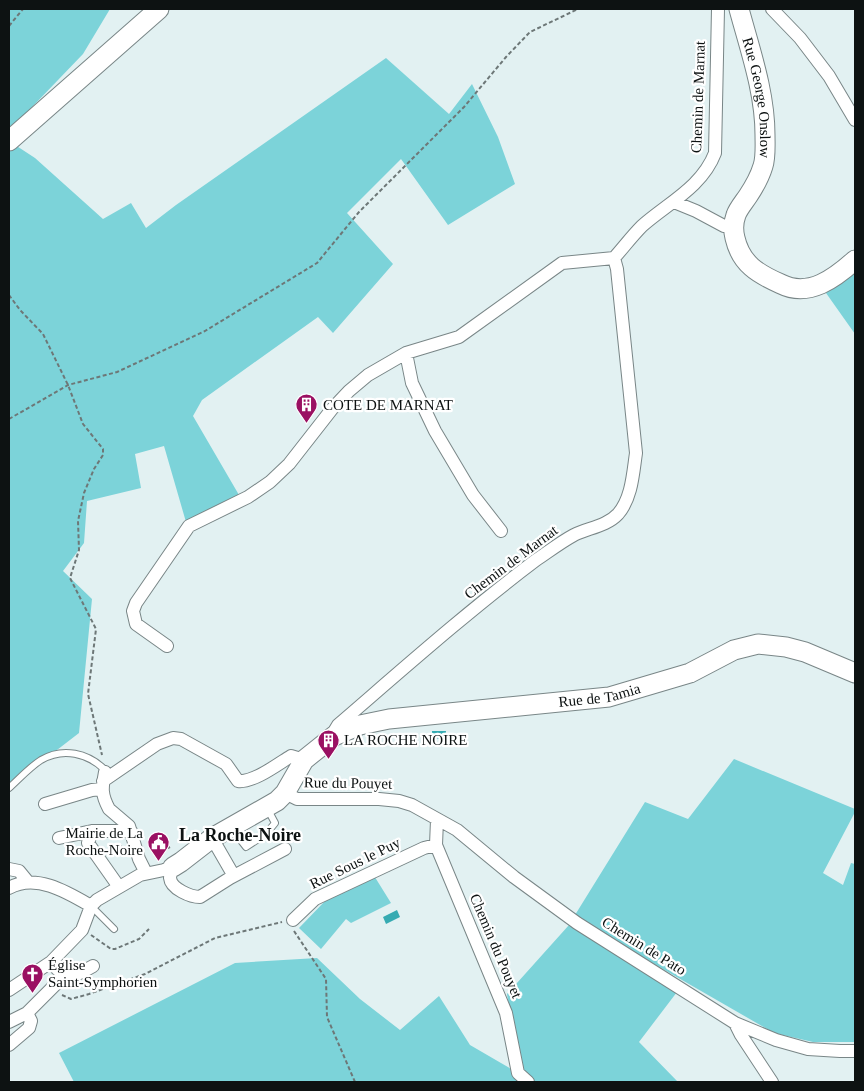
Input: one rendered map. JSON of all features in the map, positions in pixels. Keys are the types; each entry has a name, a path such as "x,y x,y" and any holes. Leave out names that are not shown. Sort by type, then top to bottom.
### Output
{"street":[{"path":"9,141 159,9"},
{"name":"Chemin de Marnat","path":"334,736 338,725 492,594 538,559 573,536 608,522 618,514 626,501 632,483 636,453 617,269 614,258 642,226 697,182 710,165 715,153 718,9"},
{"name":"Rue George Onslow","path":"733,227 736,214 752,190 764,164 765,134 763,98 739,9"},
{"path":"772,9 800,38 829,76 855,120"},
{"path":"674,202 724,226 733,227 737,245 744,260 760,274 784,286 803,289 820,286 844,271 855,260"},
{"path":"166,646 136,624 133,611 136,603 189,526 248,498 270,482 289,464 348,391 368,375 406,353 459,337 562,263 614,258"},
{"path":"406,353 412,383 435,431 473,496 501,531"},
{"name":"Rue de Tamia","path":"285,793 304,760 334,736 360,725 389,719 609,697 690,673 734,650 758,644 786,647 805,652 855,673"},
{"path":"45,804 92,790 103,780 157,744 173,738 181,739 226,764 238,781 241,782 251,779 291,756 301,759 302,763"},
{"path":"103,780 109,809 125,821 131,831 139,859 146,873"},
{"path":"9,990 51,962 82,930 91,906 135,877 164,870 182,862 212,838 277,801 285,793"},
{"name":"Rue du Pouyet","path":"285,793 297,798 399,801 412,805 437,820"},
{"name":"Chemin du Pouyet","path":"437,820 436,845 506,1013 518,1073 528,1082"},
{"name":"Chemin de Pato","path":"437,820 457,830 514,877 577,923 735,1023 776,1040 808,1048 840,1051 855,1050"},
{"path":"59,838 92,831 131,831"},
{"path":"92,831 88,843 119,887"},
{"path":"212,838 231,871"},
{"name":"Rue Sous le Puy","path":"293,920 315,899 424,848 436,845"},
{"path":"173,866 170,878 171,883 176,888 195,897 200,897 230,878 285,849"},
{"path":"9,869 19,871 28,882"},
{"path":"9,888 18,883 28,882 59,888 91,906"},
{"path":"51,962 62,975 69,976 78,974 93,966"},
{"path":"9,1022 27,1013 62,975"},
{"path":"9,1045 29,1028 31,1021 27,1013"},
{"path":"735,1023 772,1082"}],"lane":[{"path":"9,788 42,759 66,752 86,756 96,762 103,780"},
{"path":"91,906 114,929"}],"path":[{"path":"9,26 23,9"},
{"path":"9,420 68,385 117,372 174,347 205,331 317,263 359,212 464,107 506,57 530,32 578,9"},
{"path":"9,295 20,310 43,334 68,385 83,424 103,449 103,455 94,469 84,493 78,521 79,550 70,578 96,629 88,694 103,780"},
{"path":"108,856 118,844 124,848"},
{"path":"162,851 170,847"},
{"path":"52,988 71,999 89,994 145,974 215,938 293,920 294,933 326,979 327,1017 355,1082"},
{"path":"82,930 102,941 111,949 139,938 149,930"}],"shaded area":[{"path":"9,9 110,9 83,54 9,131"},
{"path":"386,58 449,114 472,84 498,137 515,184 448,225 401,159 347,213 393,264 333,333 318,317 202,400 193,416 239,495 186,522 164,446 135,454 141,488 87,501 84,543 63,571 92,599 79,733 9,787 9,141 35,158 103,219 131,203 146,228"},
{"path":"855,269 855,334 826,293"},
{"path":"432,731 446,731 445,739 432,738"},
{"path":"734,759 855,809 823,873 843,885 851,863 855,864 855,1042 813,1042 774,1033 642,957 575,915 645,802 688,819"},
{"path":"373,874 391,903 351,923 346,919 321,949 299,928 327,899"},
{"path":"397,910 400,917 386,924 383,917"},
{"path":"569,925 677,992 639,1042 678,1082 74,1082 59,1053 235,963 317,958 360,999 400,1030 439,996 470,1045 518,1073 507,994"}],"place":[{"name":"COTE DE MARNAT","path":"307,424"},
{"name":"LA ROCHE NOIRE","path":"328,759"},
{"name":"Mairie de La Roche-Noire","path":"159,861"},
{"name":"Église Saint-Symphorien","path":"32,993"}],"district":[{"name":"La Roche-Noire","path":"240,835"}]}
